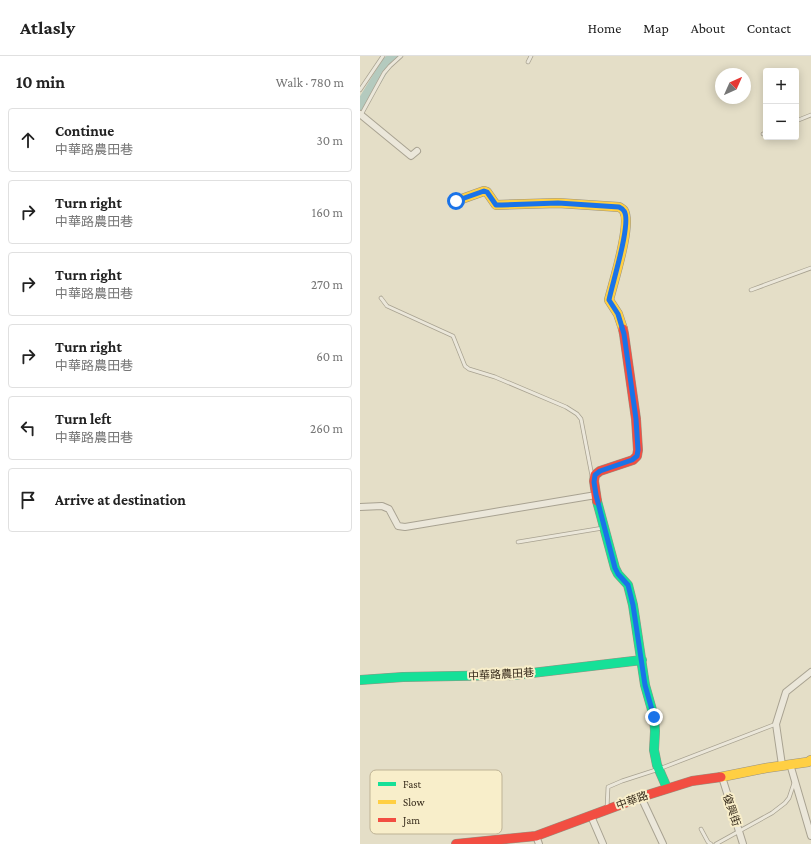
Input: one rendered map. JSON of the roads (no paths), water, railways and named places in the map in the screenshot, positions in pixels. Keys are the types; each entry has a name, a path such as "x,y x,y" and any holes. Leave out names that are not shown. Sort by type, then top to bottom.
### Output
{"street":[{"path":"360,115 411,156 417,151"},
{"path":"456,201 484,191 487,192 496,205 558,203 619,207 624,211 626,216 625,234 609,300 618,314 624,334 636,419 638,450 637,456 632,460 600,471 595,475 594,482 615,568 618,574 628,585 633,605 645,685 654,717 654,750 657,765 666,788"},
{"path":"360,507 382,506 389,509 398,526 405,527 596,495"},
{"name":"中華路農田巷","path":"360,680 403,677 515,674 642,660"},
{"path":"811,672 786,692 776,724 786,765 795,781 811,836"},
{"name":"中華路","path":"456,844 537,840 591,816 666,788 692,781 810,761"},
{"name":"復興街","path":"722,777 743,844"},
{"path":"641,797 663,844"},
{"path":"591,816 603,844"}],"lane":[{"path":"360,90 383,56"},
{"path":"360,115 384,73 401,56"},
{"path":"528,62 531,56"},
{"path":"799,120 811,115"},
{"path":"751,290 811,268"},
{"path":"381,298 387,306 453,336 465,366 469,369 495,377 577,414 581,419 594,482"},
{"path":"518,542 605,528"},
{"path":"607,810 608,787 776,724"},
{"path":"716,844 772,813 785,803 789,798 795,781"},
{"path":"702,829 708,842 711,844"}],"waterway":[{"path":"360,107 386,64 394,56"}]}
